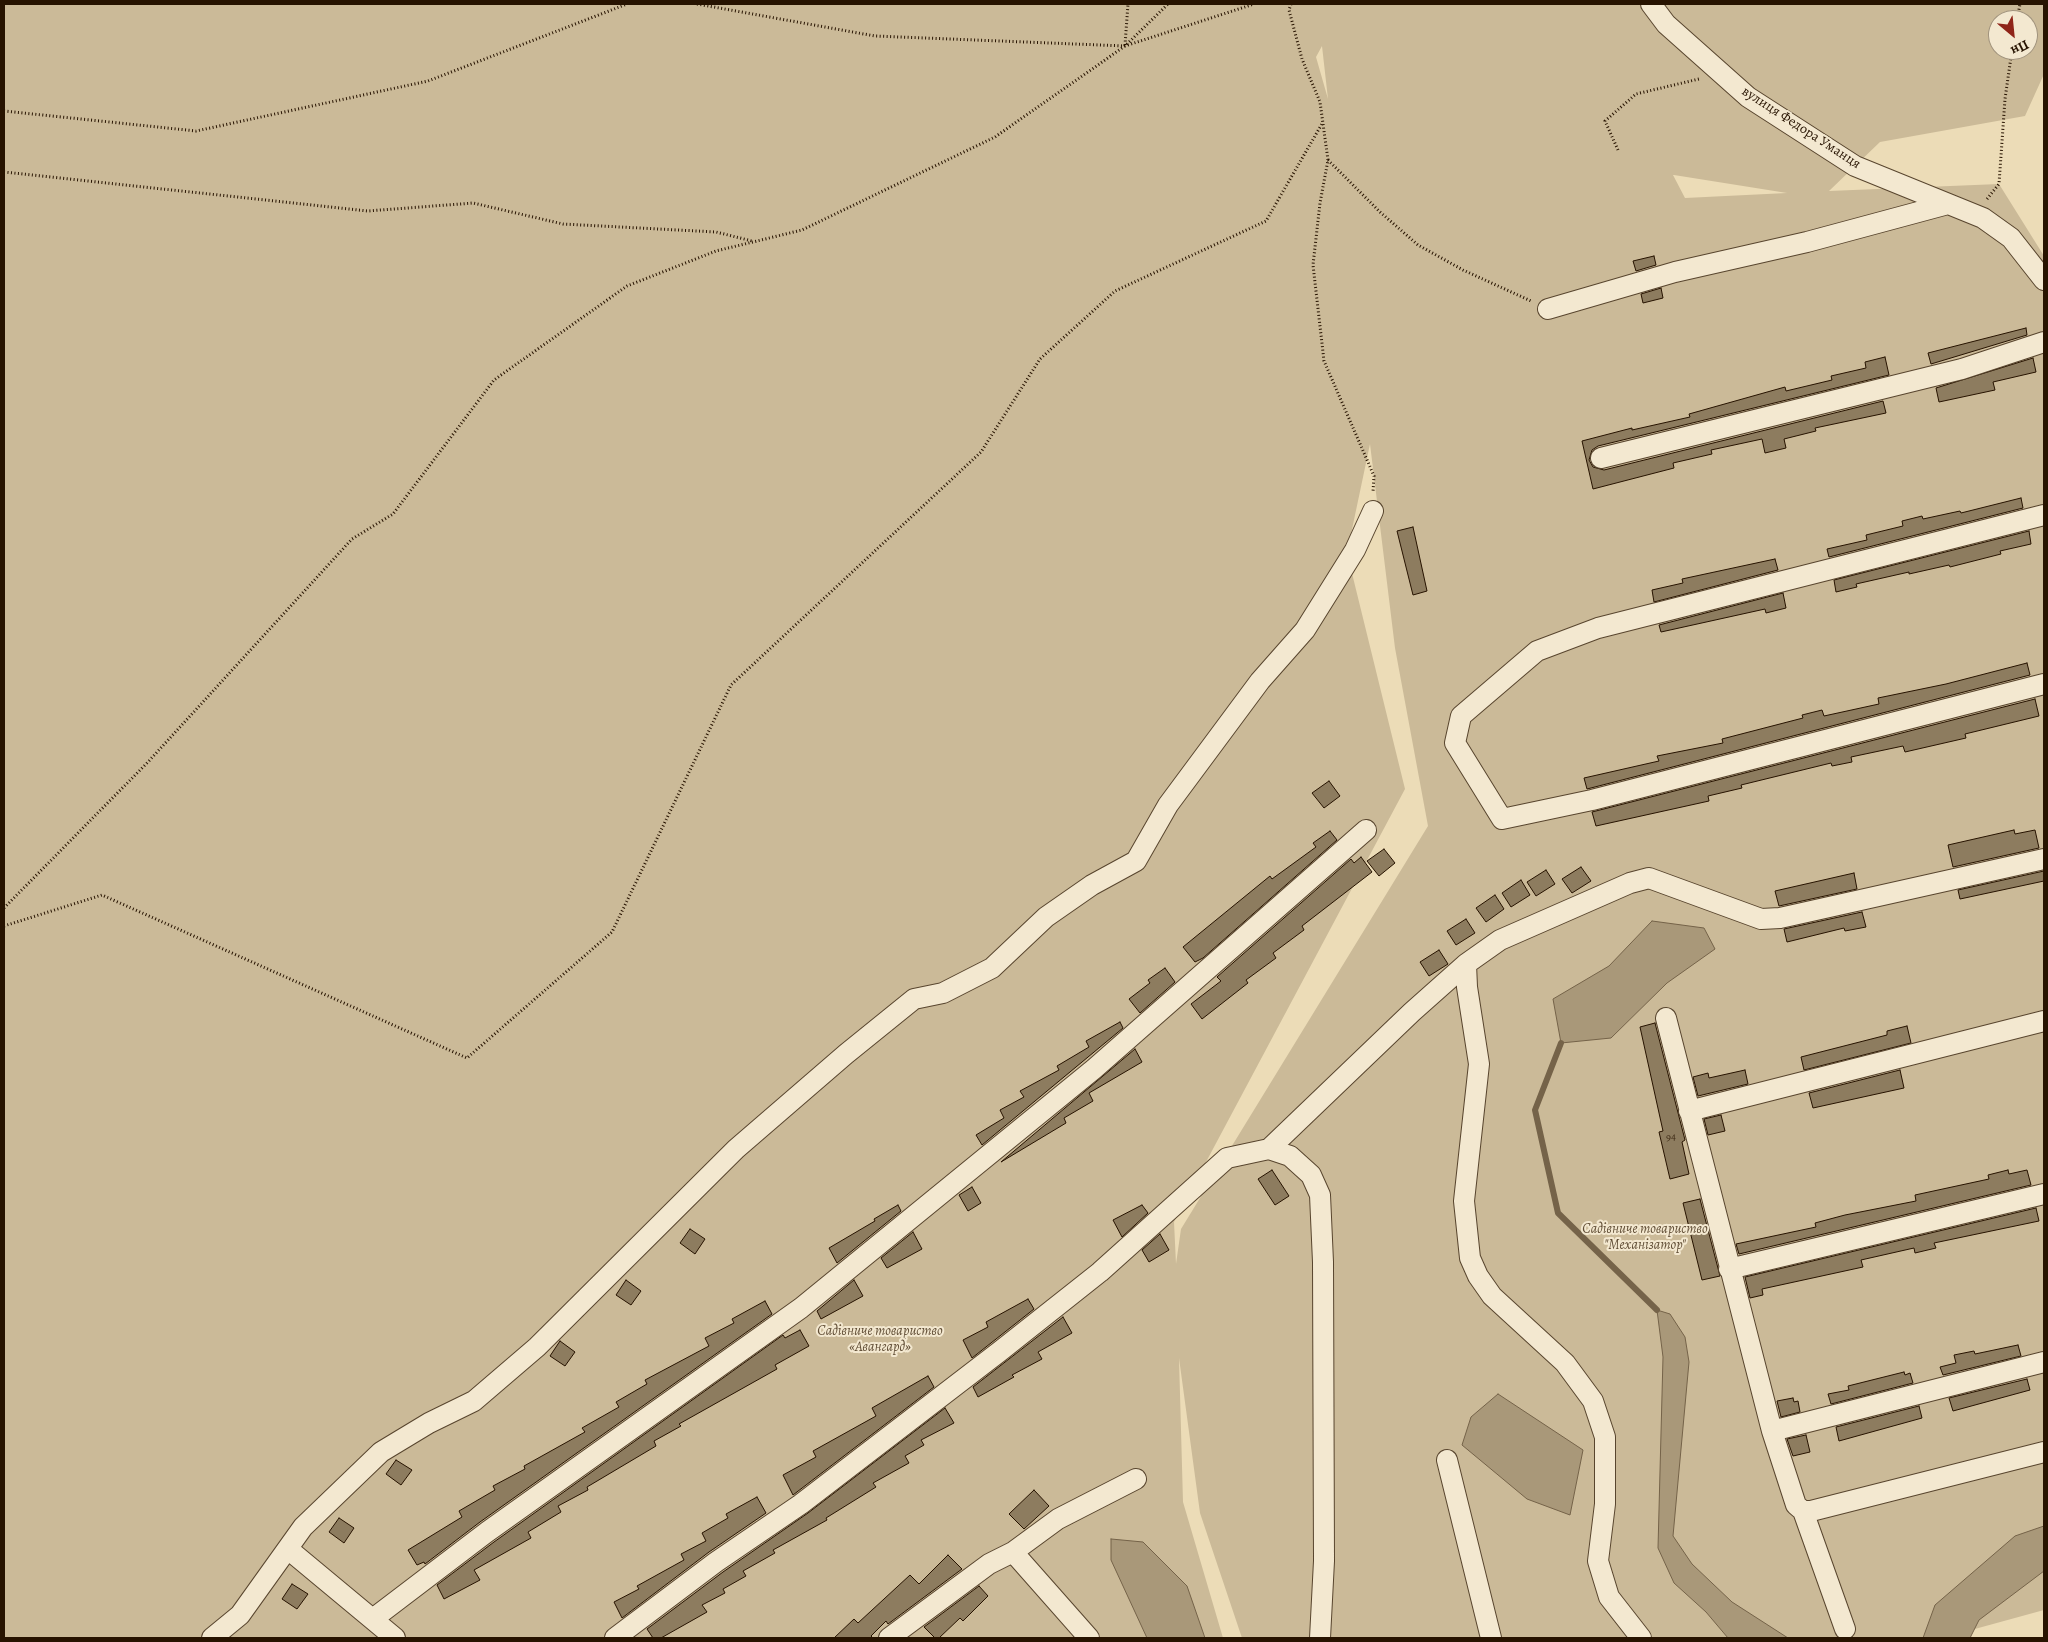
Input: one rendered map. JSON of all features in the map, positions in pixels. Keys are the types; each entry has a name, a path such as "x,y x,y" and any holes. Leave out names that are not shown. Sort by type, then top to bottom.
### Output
{"street":[{"name":"вулиця Федора Уманця","path":"1651,4 1666,24 1748,97 1855,166 1975,215 2011,238 2044,280"},
{"path":"1548,309 1675,272 1807,242 1948,204"},
{"path":"1601,458 1962,369 2044,342"},
{"path":"212,1638 240,1615 303,1527 381,1452 429,1423 474,1401 537,1348 736,1149 853,1048 914,999 943,992 992,968 1046,917 1092,885 1136,861 1168,805 1260,681 1305,630 1355,550 1372,511"},
{"path":"2044,515 1598,628 1537,651 1461,716 1455,743 1502,819 1592,800 2044,684"},
{"path":"374,1618 487,1532 801,1308 1094,1068 1366,830"},
{"path":"1269,1149 1412,1012 1466,964 1500,940 1630,883 1649,878 1761,919 1780,918 2044,859"},
{"path":"1466,964 1467,987 1479,1064 1464,1201 1470,1258 1478,1276 1492,1296 1565,1363 1592,1401 1605,1437 1605,1504 1598,1561 1609,1596 1640,1638"},
{"path":"1666,1018 1772,1431 1796,1505 1803,1511 1845,1629"},
{"path":"1689,1110 2044,1021"},
{"path":"615,1638 716,1562 801,1504 999,1352 1100,1272 1227,1158 1269,1149 1290,1156 1311,1176 1320,1195 1324,1561 1320,1638"},
{"path":"1729,1269 2044,1194"},
{"path":"1772,1431 2044,1362"},
{"path":"1803,1511 1811,1511 2044,1452"},
{"path":"1447,1460 1491,1638"},
{"path":"889,1638 989,1564 1013,1552 1058,1519 1136,1479"},
{"path":"288,1549 374,1618 395,1638"},
{"path":"1013,1552 1089,1638"}],"path":[{"path":"4,111 196,131 428,81 627,4"},
{"path":"698,4 875,36 1125,46 1254,4"},
{"path":"1125,46 1128,4"},
{"path":"4,908 148,762 352,539 393,514 494,380 627,286 716,251 802,230 995,137 1125,46 1168,4"},
{"path":"1291,4 1289,10 1302,59 1320,102 1328,160 1320,203 1313,265 1324,361 1374,476 1372,511"},
{"path":"1975,215 1999,184 2004,99 2010,60"},
{"path":"1618,150 1605,121 1636,94 1722,73"},
{"path":"4,926 102,896 467,1058 612,932 731,685 981,452 1040,360 1115,291 1266,221 1323,122"},
{"path":"1328,160 1380,212 1418,245 1464,270 1548,309"},
{"path":"4,172 368,211 473,203 564,224 716,232 754,242"}],"green space":[{"path":"4,4 2044,4 2044,74 2025,116 1880,142 1829,191 1999,184 2044,256 2044,1610 1942,1638 1242,1638 1200,1513 1179,1358 1183,1502 1223,1638 4,1638","holes":["1322,46 1328,99 1316,57","1673,175 1787,193 1685,198","1370,444 1395,648 1428,826 1181,1229 1176,1264 1174,1222 1405,789 1347,553"]}],"shaded area":[{"path":"1652,921 1704,928 1715,949 1667,983 1611,1038 1561,1043 1553,999 1609,966"},
{"path":"1657,1310 1670,1314 1685,1337 1689,1362 1673,1536 1692,1564 1732,1602 1788,1638 1728,1638 1706,1612 1674,1583 1658,1548 1663,1357"},
{"path":"1498,1394 1583,1450 1570,1515 1527,1499 1462,1445 1471,1417"},
{"path":"2044,1526 2044,1571 1979,1620 1970,1638 1923,1638 1935,1605 2015,1536"},
{"path":"1111,1539 1143,1542 1187,1586 1205,1638 1147,1638 1111,1560"}],"building":[{"path":"1654,256 1656,265 1636,271 1633,261"},
{"path":"1661,288 1663,298 1643,303 1641,294"},
{"path":"2026,328 2027,335 1931,364 1928,353"},
{"path":"1885,357 1889,375 1598,446 1592,450 1589,460 1593,467 1604,470 1883,401 1886,413 1815,428 1816,431 1784,439 1786,448 1765,453 1762,439 1711,450 1712,454 1673,463 1674,468 1593,489 1582,441 1632,428 1632,430 1690,417 1689,414 1785,387 1786,391 1832,380 1831,376 1866,368 1865,362"},
{"path":"2033,358 2036,372 1993,382 1995,390 1939,402 1936,388"},
{"path":"2021,498 2023,508 1829,557 1827,549 1867,540 1866,535 1903,526 1902,521 1922,516 1923,519 1960,511 1961,513"},
{"path":"1413,527 1427,591 1413,595 1397,531"},
{"path":"2029,531 2031,544 2000,551 2001,554 1950,567 1949,565 1909,574 1909,572 1856,584 1857,587 1836,592 1834,580"},
{"path":"1775,559 1778,570 1654,602 1652,590 1683,583 1682,579"},
{"path":"1783,593 1786,608 1766,613 1765,609 1661,632 1659,625"},
{"path":"2027,663 2030,675 1587,789 1584,778 1659,761 1657,756 1723,743 1722,739 1803,718 1802,715 1822,710 1824,716 1879,704 1878,698 1946,684"},
{"path":"2035,699 2039,716 1965,734 1966,738 1905,752 1903,746 1851,757 1852,762 1832,766 1831,763 1741,785 1742,788 1708,796 1709,801 1596,826 1592,812"},
{"path":"1329,781 1340,796 1324,808 1312,793"},
{"path":"2014,830 2015,834 2035,830 2039,848 1953,867 1948,845"},
{"path":"1330,831 1337,840 1203,958 1195,962 1183,947 1270,876 1272,879 1316,847 1313,843"},
{"path":"1384,849 1395,863 1379,876 1367,861"},
{"path":"1361,857 1372,872 1302,926 1304,930 1273,953 1276,958 1246,980 1248,983 1202,1019 1191,1004 1221,981 1217,977 1351,859 1354,863"},
{"path":"1581,867 1591,881 1572,893 1562,879"},
{"path":"1546,870 1555,884 1536,896 1527,882"},
{"path":"2044,871 2044,881 1960,899 1958,890"},
{"path":"1854,873 1857,889 1779,906 1775,891"},
{"path":"1521,880 1530,895 1511,907 1502,893"},
{"path":"1495,895 1504,909 1486,922 1476,908"},
{"path":"1862,912 1866,927 1845,931 1844,928 1787,942 1784,929"},
{"path":"1466,919 1475,933 1456,945 1447,931"},
{"path":"1439,950 1448,964 1429,976 1420,962"},
{"path":"1165,968 1175,982 1140,1013 1129,999 1150,983 1148,980"},
{"path":"1120,1022 1123,1028 982,1145 976,1135 1004,1118 1000,1110 1024,1097 1020,1091 1059,1070 1057,1066 1089,1047 1086,1041"},
{"path":"1655,1023 1685,1140 1682,1142 1689,1174 1670,1179 1659,1132 1663,1131 1640,1027"},
{"path":"1907,1026 1911,1043 1804,1070 1801,1057 1887,1035 1887,1031"},
{"path":"1135,1049 1142,1062 1089,1093 1093,1101 1064,1118 1066,1123 1001,1162"},
{"path":"1745,1070 1748,1084 1698,1096 1693,1077 1708,1073 1709,1078"},
{"path":"1900,1070 1904,1088 1813,1108 1809,1093"},
{"path":"1721,1115 1725,1131 1708,1135 1704,1119"},
{"path":"1272,1170 1289,1196 1275,1205 1258,1179"},
{"path":"2008,1170 2009,1174 2027,1170 2031,1185 1739,1254 1736,1244 1816,1227 1815,1223 1845,1215 1916,1201 1915,1195 1989,1179 1988,1175"},
{"path":"972,1187 981,1203 968,1211 959,1195"},
{"path":"1700,1199 1720,1276 1702,1280 1683,1203"},
{"path":"898,1205 901,1211 837,1263 829,1248"},
{"path":"1142,1205 1148,1213 1122,1237 1113,1220"},
{"path":"2036,1208 2039,1221 1934,1243 1936,1248 1915,1253 1914,1248 1861,1260 1863,1267 1762,1289 1763,1295 1750,1298 1745,1277"},
{"path":"690,1229 705,1239 695,1254 680,1243"},
{"path":"913,1232 922,1249 887,1268 881,1258"},
{"path":"1160,1234 1169,1250 1149,1262 1142,1250"},
{"path":"626,1280 641,1291 631,1305 616,1295"},
{"path":"854,1280 863,1296 821,1319 817,1311"},
{"path":"1028,1299 1034,1309 972,1358 963,1340 988,1327 986,1322"},
{"path":"765,1301 772,1314 480,1522 425,1564 424,1562 417,1565 408,1550 462,1517 459,1511 495,1490 493,1486 525,1469 524,1466 585,1432 582,1428 619,1407 616,1402 647,1384 645,1380 709,1346 705,1338 734,1323 732,1319"},
{"path":"1063,1317 1072,1333 1038,1352 1042,1359 1012,1375 1014,1377 978,1397 973,1387"},
{"path":"800,1330 809,1346 775,1365 777,1369 679,1424 681,1426 654,1441 656,1446 587,1487 588,1490 558,1506 561,1512 528,1532 531,1538 474,1570 480,1580 444,1599 437,1585 783,1335 785,1338"},
{"path":"560,1341 575,1352 565,1366 550,1356"},
{"path":"2018,1345 2021,1356 1943,1375 1940,1367 1956,1363 1954,1355 1974,1351 1975,1354"},
{"path":"1904,1372 1905,1375 1910,1373 1913,1383 1831,1404 1828,1394 1849,1390 1848,1386"},
{"path":"928,1376 934,1387 793,1495 783,1475 816,1457 813,1451 876,1416 872,1408"},
{"path":"2027,1379 2030,1390 1953,1411 1949,1398"},
{"path":"1793,1398 1794,1402 1798,1401 1800,1412 1781,1417 1777,1401"},
{"path":"1919,1406 1922,1418 1839,1441 1836,1427"},
{"path":"945,1408 954,1423 921,1440 924,1445 905,1456 909,1463 873,1483 876,1487 826,1518 827,1520 773,1550 775,1553 743,1571 746,1576 723,1589 725,1593 702,1605 707,1612 661,1638 653,1638 647,1629 723,1572 808,1513"},
{"path":"1806,1435 1810,1452 1793,1456 1787,1439"},
{"path":"396,1460 412,1470 401,1485 386,1474"},
{"path":"1034,1490 1049,1506 1024,1529 1009,1514"},
{"path":"757,1497 766,1513 709,1552 622,1618 614,1602 639,1589 637,1586 684,1560 681,1554 706,1541 702,1533 728,1518 726,1514"},
{"path":"339,1518 354,1528 344,1543 329,1532"},
{"path":"948,1555 962,1569 888,1624 886,1621 871,1636 873,1638 834,1638 854,1619 858,1623 910,1575 919,1584"},
{"path":"292,1584 308,1594 297,1609 282,1599"},
{"path":"979,1586 988,1596 963,1621 960,1618 939,1638 935,1638 924,1627"}],"waterway":[{"path":"1561,1043 1535,1110 1558,1213 1657,1310"}],"park label":[{"name":"Садівниче товариство \"Механізатор\"","path":"1645,1238"},
{"name":"Садівниче товариство «Авангард»","path":"880,1340"}]}
